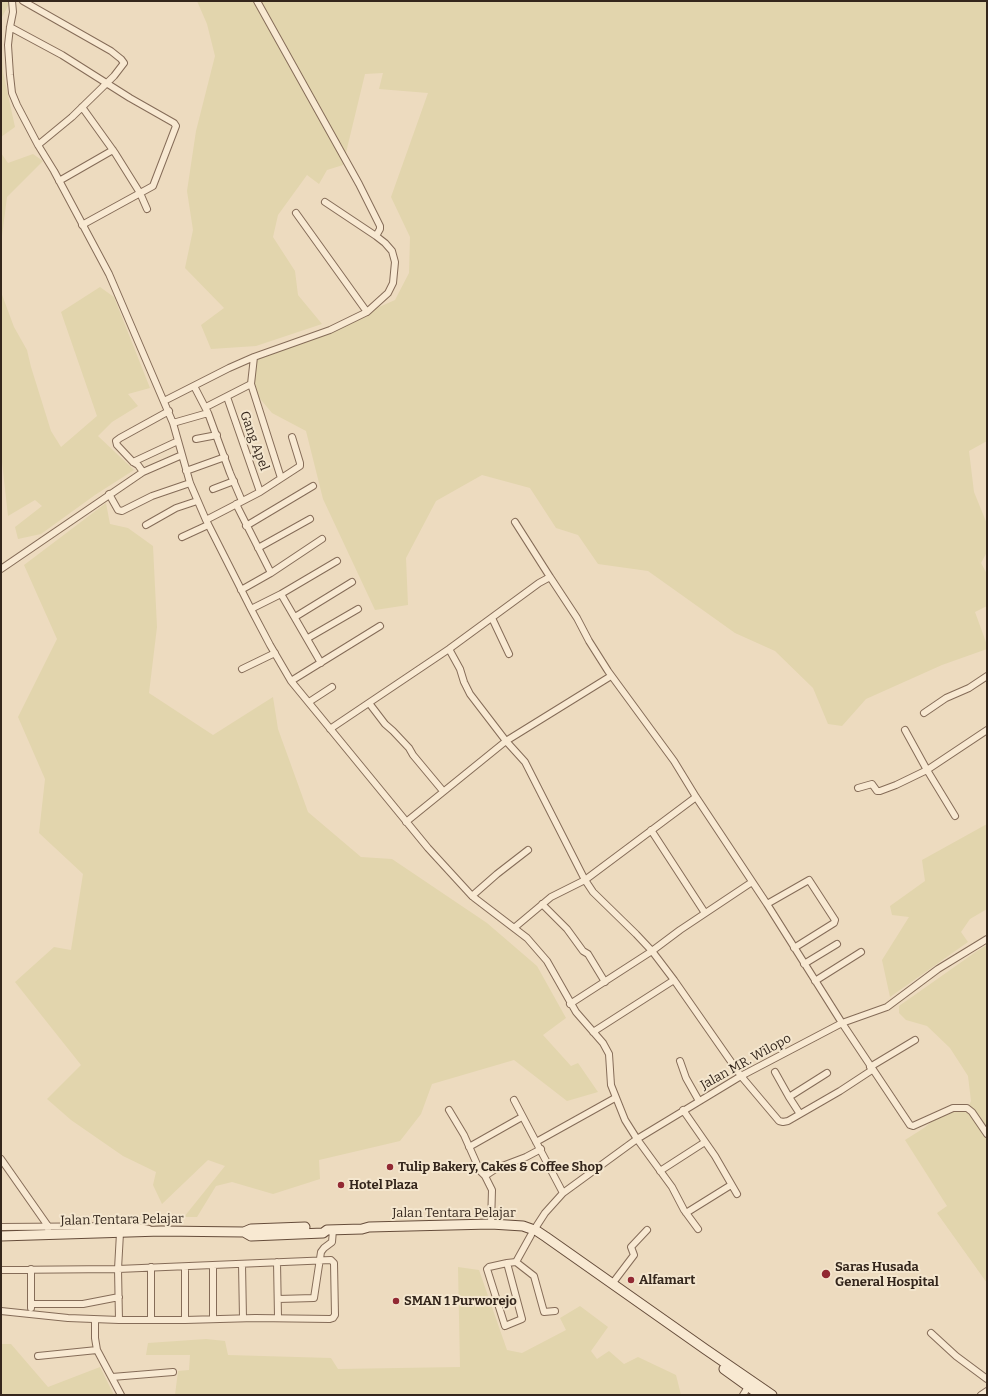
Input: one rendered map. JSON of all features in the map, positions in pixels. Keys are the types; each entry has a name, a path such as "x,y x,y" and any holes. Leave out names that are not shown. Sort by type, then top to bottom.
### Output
{"main road":[{"name":"Jalan Tentara Pelajar","path":"1,1236 49,1230 120,1233 161,1231 244,1232 251,1229 324,1227 330,1230 362,1229 369,1227 491,1224 521,1229"},
{"name":"Jalan Tentara Pelajar","path":"362,1229 369,1233 521,1229"},
{"path":"521,1229 546,1237 612,1284 636,1304"},
{"path":"533,1233 543,1242 636,1304 704,1352 760,1395"},
{"path":"704,1352 772,1395"}],"street":[{"path":"12,1 13,12 8,45 12,93 38,145 109,274 173,423 186,471 197,501 251,610 275,653 292,681 428,848 472,896 527,938 547,961 570,1004 603,1043 609,1054 611,1085 625,1120 636,1139 672,1187 686,1213 698,1229"},
{"path":"23,1 111,51 124,63 107,83 82,107 38,145"},
{"path":"257,1 371,208 380,226 376,236"},
{"path":"10,27 62,55 174,123 176,126 158,172 155,184 82,225"},
{"path":"82,107 113,150 140,193 147,209"},
{"path":"59,181 113,150"},
{"path":"164,401 254,357 330,330 368,312 388,293 394,279 395,262 392,251 376,236 325,202"},
{"path":"296,213 368,312"},
{"path":"254,357 251,384 281,478"},
{"path":"173,423 207,410 251,384"},
{"path":"194,386 207,410 217,435 234,482 246,526 271,573"},
{"name":"Gang Apel","path":"227,397 260,492"},
{"path":"143,472 116,442 120,438 168,411"},
{"path":"196,439 217,435"},
{"path":"182,537 239,502 260,492 300,466 292,437"},
{"path":"133,462 178,441"},
{"path":"1,569 143,472 182,455"},
{"path":"186,471 225,457"},
{"path":"213,488 234,482"},
{"path":"109,494 118,510 122,512 152,496 190,483"},
{"path":"246,526 313,486"},
{"path":"146,525 176,508 197,501"},
{"path":"258,548 310,519"},
{"path":"515,522 573,612 611,676 674,761 871,1068 911,1127 952,1108 967,1108 972,1112 987,1134"},
{"path":"241,590 271,573 322,539"},
{"path":"251,610 281,594 337,560"},
{"path":"330,729 449,649 539,583 550,578"},
{"path":"295,617 352,582"},
{"path":"281,594 308,638 321,663"},
{"path":"308,638 358,609"},
{"path":"492,618 509,654"},
{"path":"292,681 380,626"},
{"path":"449,649 460,669 470,694 528,766 585,880 593,892 652,951 742,1076 781,1122 788,1121 840,1091 871,1068 916,1040"},
{"path":"242,669 275,653"},
{"path":"406,822 506,740 611,676"},
{"path":"924,712 946,698 969,688 987,676"},
{"path":"309,702 332,687"},
{"path":"369,703 385,724 394,731 409,748 413,755 443,791"},
{"path":"905,730 955,816"},
{"path":"858,788 872,784 877,790 880,791 896,785 927,770 987,730"},
{"path":"514,928 554,895 585,880 696,797"},
{"path":"651,830 705,913"},
{"path":"472,896 528,850"},
{"path":"767,904 809,880 835,920 834,923 794,948"},
{"path":"570,1004 652,951 752,882"},
{"path":"542,904 567,929 583,951 588,954 605,982"},
{"name":"Jalan MR. Wilopo","path":"516,1262 545,1213 563,1193 636,1139 742,1076 842,1023 887,1007 938,969 987,939"},
{"path":"804,964 837,944"},
{"path":"815,981 861,952"},
{"path":"593,1032 674,980"},
{"path":"680,1061 686,1078 699,1101"},
{"path":"775,1072 800,1114"},
{"path":"789,1096 827,1073"},
{"path":"536,1142 615,1098"},
{"path":"514,1100 563,1193"},
{"path":"449,1110 480,1171 485,1176 492,1190 491,1224"},
{"path":"683,1110 715,1156 736,1194"},
{"path":"469,1147 522,1117"},
{"path":"660,1171 705,1142"},
{"path":"485,1176 497,1168 526,1157 540,1149"},
{"path":"1,1159 49,1230"},
{"path":"686,1213 731,1185"},
{"path":"1,1227 49,1230 133,1226 161,1231"},
{"path":"278,1299 313,1299 322,1250 332,1242 330,1230"},
{"path":"612,1284 634,1255 631,1246 647,1230"},
{"path":"119,1320 118,1269 120,1233"},
{"path":"1,1270 185,1267 319,1260 331,1260 334,1263 334,1317 330,1319 278,1317 185,1320 95,1320 1,1311"},
{"path":"277,1262 278,1317"},
{"path":"507,1264 522,1319 505,1326 487,1270 489,1267 516,1262 534,1276 544,1312 555,1311"},
{"path":"242,1264 243,1318"},
{"path":"213,1265 213,1318"},
{"path":"151,1267 151,1320"},
{"path":"185,1267 185,1320"},
{"path":"31,1270 31,1313"},
{"path":"31,1304 83,1304 119,1298"},
{"path":"95,1320 95,1338 98,1350 121,1395"},
{"path":"931,1333 956,1356 987,1379"},
{"path":"38,1356 98,1350"},
{"path":"112,1377 173,1372"},
{"path":"743,1395 748,1386"},
{"path":"981,1395 987,1391"}],"shaded area":[{"path":"1,1 7,1 9,4 1,19"},
{"path":"197,1 987,1 987,441 969,451 974,492 987,524 987,552 981,563 987,574 987,606 975,612 987,645 987,649 942,665 866,699 842,726 828,724 813,688 775,651 735,633 648,571 598,564 578,535 556,528 530,488 482,475 436,501 406,558 408,605 375,610 323,499 306,431 272,413 247,383 253,356 329,329 395,300 409,273 410,237 391,197 428,93 379,89 383,73 365,74 343,165 327,170 319,184 307,175 278,215 273,237 295,271 298,295 322,324 256,346 211,349 201,325 224,308 185,268 193,230 187,191 196,131 215,56 207,24"},
{"path":"1,40 3,72 15,127 1,137"},
{"path":"1,153 8,163 33,154 43,161 7,197 1,244"},
{"path":"100,287 114,297 150,388 128,394 138,406 112,422 98,436 134,470 95,495 41,534 18,539 15,527 42,506 35,500 8,516 1,453 1,292 14,327 27,350 51,431 61,447 97,416 61,312"},
{"path":"106,503 110,524 128,528 153,546 157,627 149,693 213,735 273,697 278,729 308,812 361,857 392,859 487,923 537,966 566,1018 543,1035 571,1066 578,1063 598,1092 567,1101 514,1060 432,1084 421,1114 400,1141 319,1160 320,1179 273,1194 232,1182 216,1186 197,1217 184,1217 225,1166 208,1160 162,1204 153,1185 156,1172 123,1156 71,1120 47,1099 81,1065 15,982 54,947 71,950 83,874 39,833 45,779 18,717 57,639 24,565"},
{"path":"987,824 987,909 970,919 961,932 968,942 890,997 882,960 909,917 892,915 890,906 925,881 922,860"},
{"path":"987,945 987,1283 937,1213 947,1206 905,1140 924,1128 942,1113 967,1110 971,1101 968,1076 950,1048 927,1026 906,1020 899,1013 899,1006"},
{"path":"458,1267 479,1270 507,1350 522,1353 566,1330 560,1318 580,1306 608,1327 591,1351 597,1359 609,1351 624,1364 638,1357 676,1375 681,1395 175,1395 178,1371 189,1370 190,1355 146,1355 148,1343 206,1339 225,1341 228,1355 331,1358 338,1369 460,1367"},
{"path":"1,1344 11,1344 48,1387 100,1367 114,1395 1,1395"}],"place":[{"name":"Tulip Bakery, Cakes & Coffee Shop","path":"390,1167"},
{"name":"Hotel Plaza","path":"341,1185"},
{"name":"Saras Husada General Hospital","path":"826,1274"},
{"name":"Alfamart","path":"631,1280"},
{"name":"SMAN 1 Purworejo","path":"396,1301"}]}
